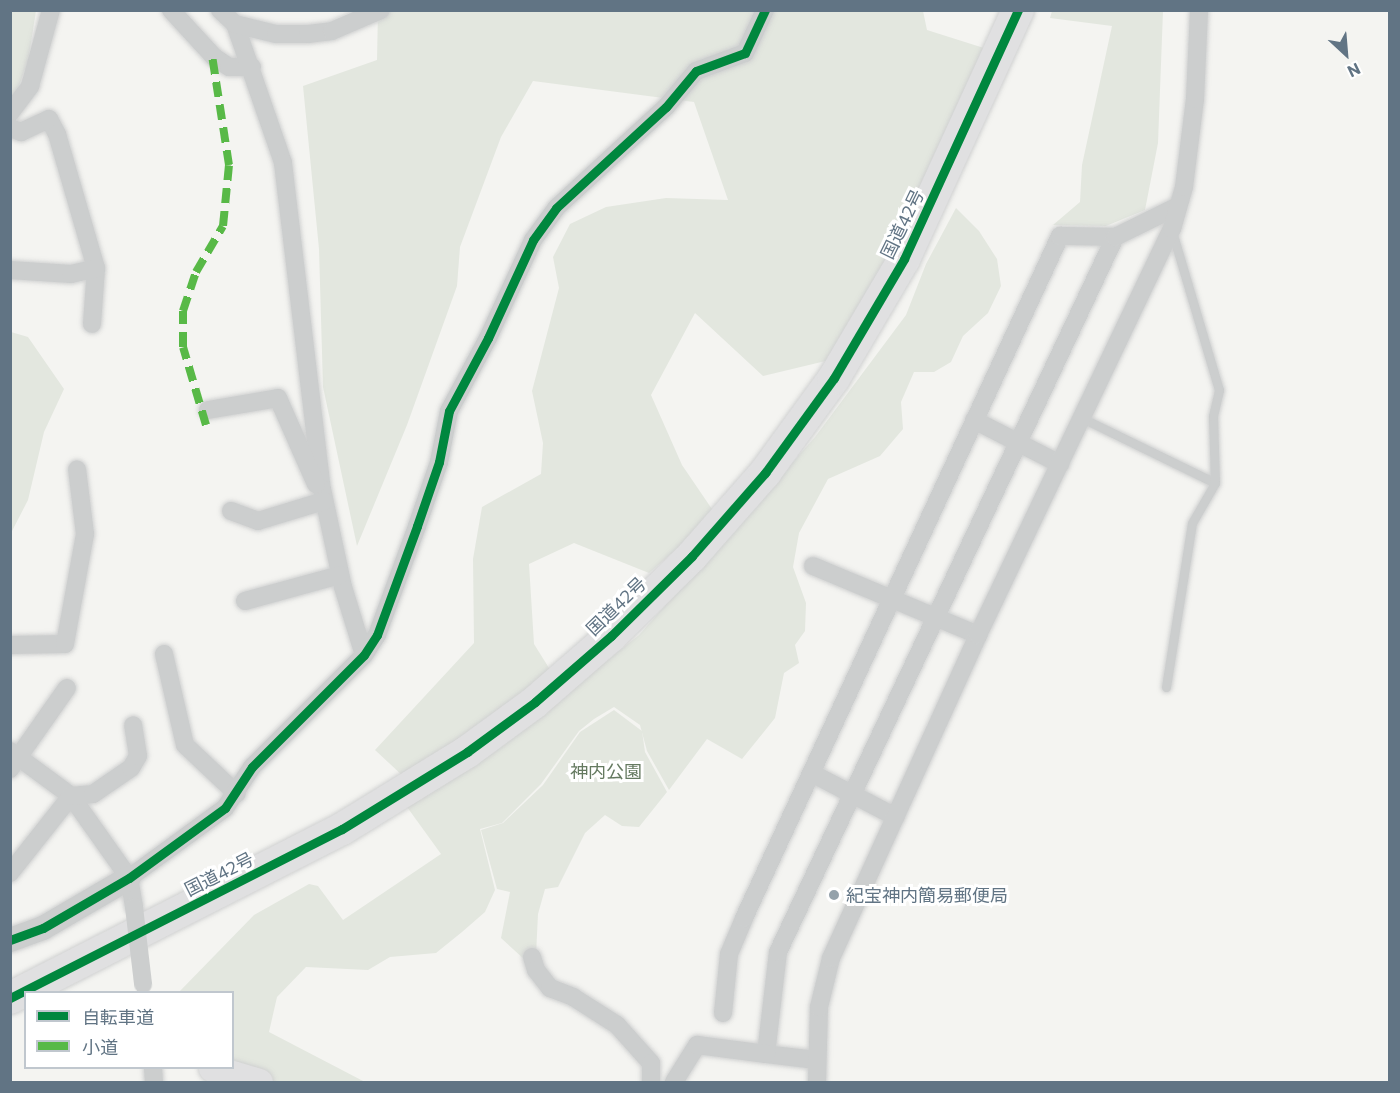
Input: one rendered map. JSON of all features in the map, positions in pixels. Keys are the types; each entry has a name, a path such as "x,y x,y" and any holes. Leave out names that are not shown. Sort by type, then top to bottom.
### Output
{"highway":[{"name":"国道42号","path":"10,998 342,829 467,752 535,702 611,636 692,555 765,473 834,378 904,259 1018,10"}],"main road":[{"path":"215,1069 259,1083"}],"street":[{"path":"10,113 30,86 51,10"},
{"path":"171,10 214,57 229,67 252,67"},
{"path":"220,10 234,24 252,67 283,163 323,495 340,575 364,655"},
{"path":"234,24 276,34 308,34 332,31 381,10"},
{"path":"10,940 43,928 129,878 225,808 237,794 252,767 364,655 377,635 417,526 439,462 449,411 488,338 533,240 556,208 666,107 696,71 745,53 765,10"},
{"path":"818,1083 816,1060 819,1007 831,958 978,635 1172,229 1178,206 1195,99 1199,10"},
{"path":"10,128 21,132 49,119 57,134 96,268 92,324"},
{"path":"723,1013 729,954 1060,236 1115,237 1178,206"},
{"path":"766,1054 778,952 933,616 1115,237"},
{"path":"10,270 71,274 96,268"},
{"path":"208,410 278,398 314,482 323,495"},
{"path":"974,420 1060,464"},
{"path":"10,645 65,644 85,534 77,469"},
{"path":"231,511 258,521 323,495"},
{"path":"813,566 978,635"},
{"path":"245,601 340,575"},
{"path":"164,654 185,745 237,794"},
{"path":"67,688 13,759 71,796 129,878 144,988"},
{"path":"10,873 71,796 93,794 131,768 138,756 133,725"},
{"path":"813,774 896,817"},
{"path":"532,957 536,970 550,988 573,997 617,1025 651,1062 651,1083"},
{"path":"674,1083 697,1045 816,1060"}],"lane":[{"path":"1166,687 1192,523 1215,483 1214,416 1219,390 1172,229"},
{"path":"1082,418 1215,483"}],"green space":[{"path":"11,11 36,11 28,61 11,108"},
{"path":"378,11 923,11 927,30 987,49 933,173 834,359 763,376 695,313 651,395 682,465 716,515 649,573 574,543 529,564 534,644 554,676 404,777 375,750 474,643 473,559 482,507 541,474 543,443 532,391 559,288 553,257 570,224 606,207 666,198 728,200 694,102 533,81 501,137 460,247 457,286 407,425 357,546 323,387 319,249 303,86 377,60"},
{"path":"1052,11 1163,11 1158,143 1145,210 1106,226 1053,225 1080,202 1082,165 1112,26 1050,18"},
{"path":"956,208 979,231 997,259 1001,286 988,313 963,336 951,362 934,372 914,372 901,402 903,429 880,456 828,479 799,533 793,567 806,603 805,631 795,645 799,663 784,673 775,718 742,759 707,739 669,790 647,751 640,725 614,707 594,719 579,731 541,784 502,823 480,829 495,890 485,912 436,953 390,957 368,970 306,967 277,997 269,1032 365,1082 219,1082 231,1069 234,1069 234,991 180,991 254,915 309,884 318,886 343,920 441,854 407,807 473,767 639,635 815,437 906,315 926,264"},
{"path":"11,332 28,337 64,389 44,432 28,500 11,533"},
{"name":"神内公園","path":"614,710 642,731 645,752 667,792 639,827 622,826 605,815 585,833 558,887 545,889 538,914 536,955 525,960 501,938 510,892 497,889 481,830 503,823 543,785 580,732"}],"marked path":[{"path":"206,425 183,347 183,311 196,272 223,226 229,165 212,55"}],"cycle path":[{"path":"10,940 43,928 129,878 225,808 252,767 364,655 377,635 417,526 439,462 449,411 488,338 533,240 556,208 666,107 696,71 745,53 765,10"},
{"path":"10,998 342,829 467,752 535,702 611,636 692,556 765,473 834,378 904,259 1018,10"}],"place":[{"name":"紀宝神内簡易郵便局","path":"834,895"}]}
